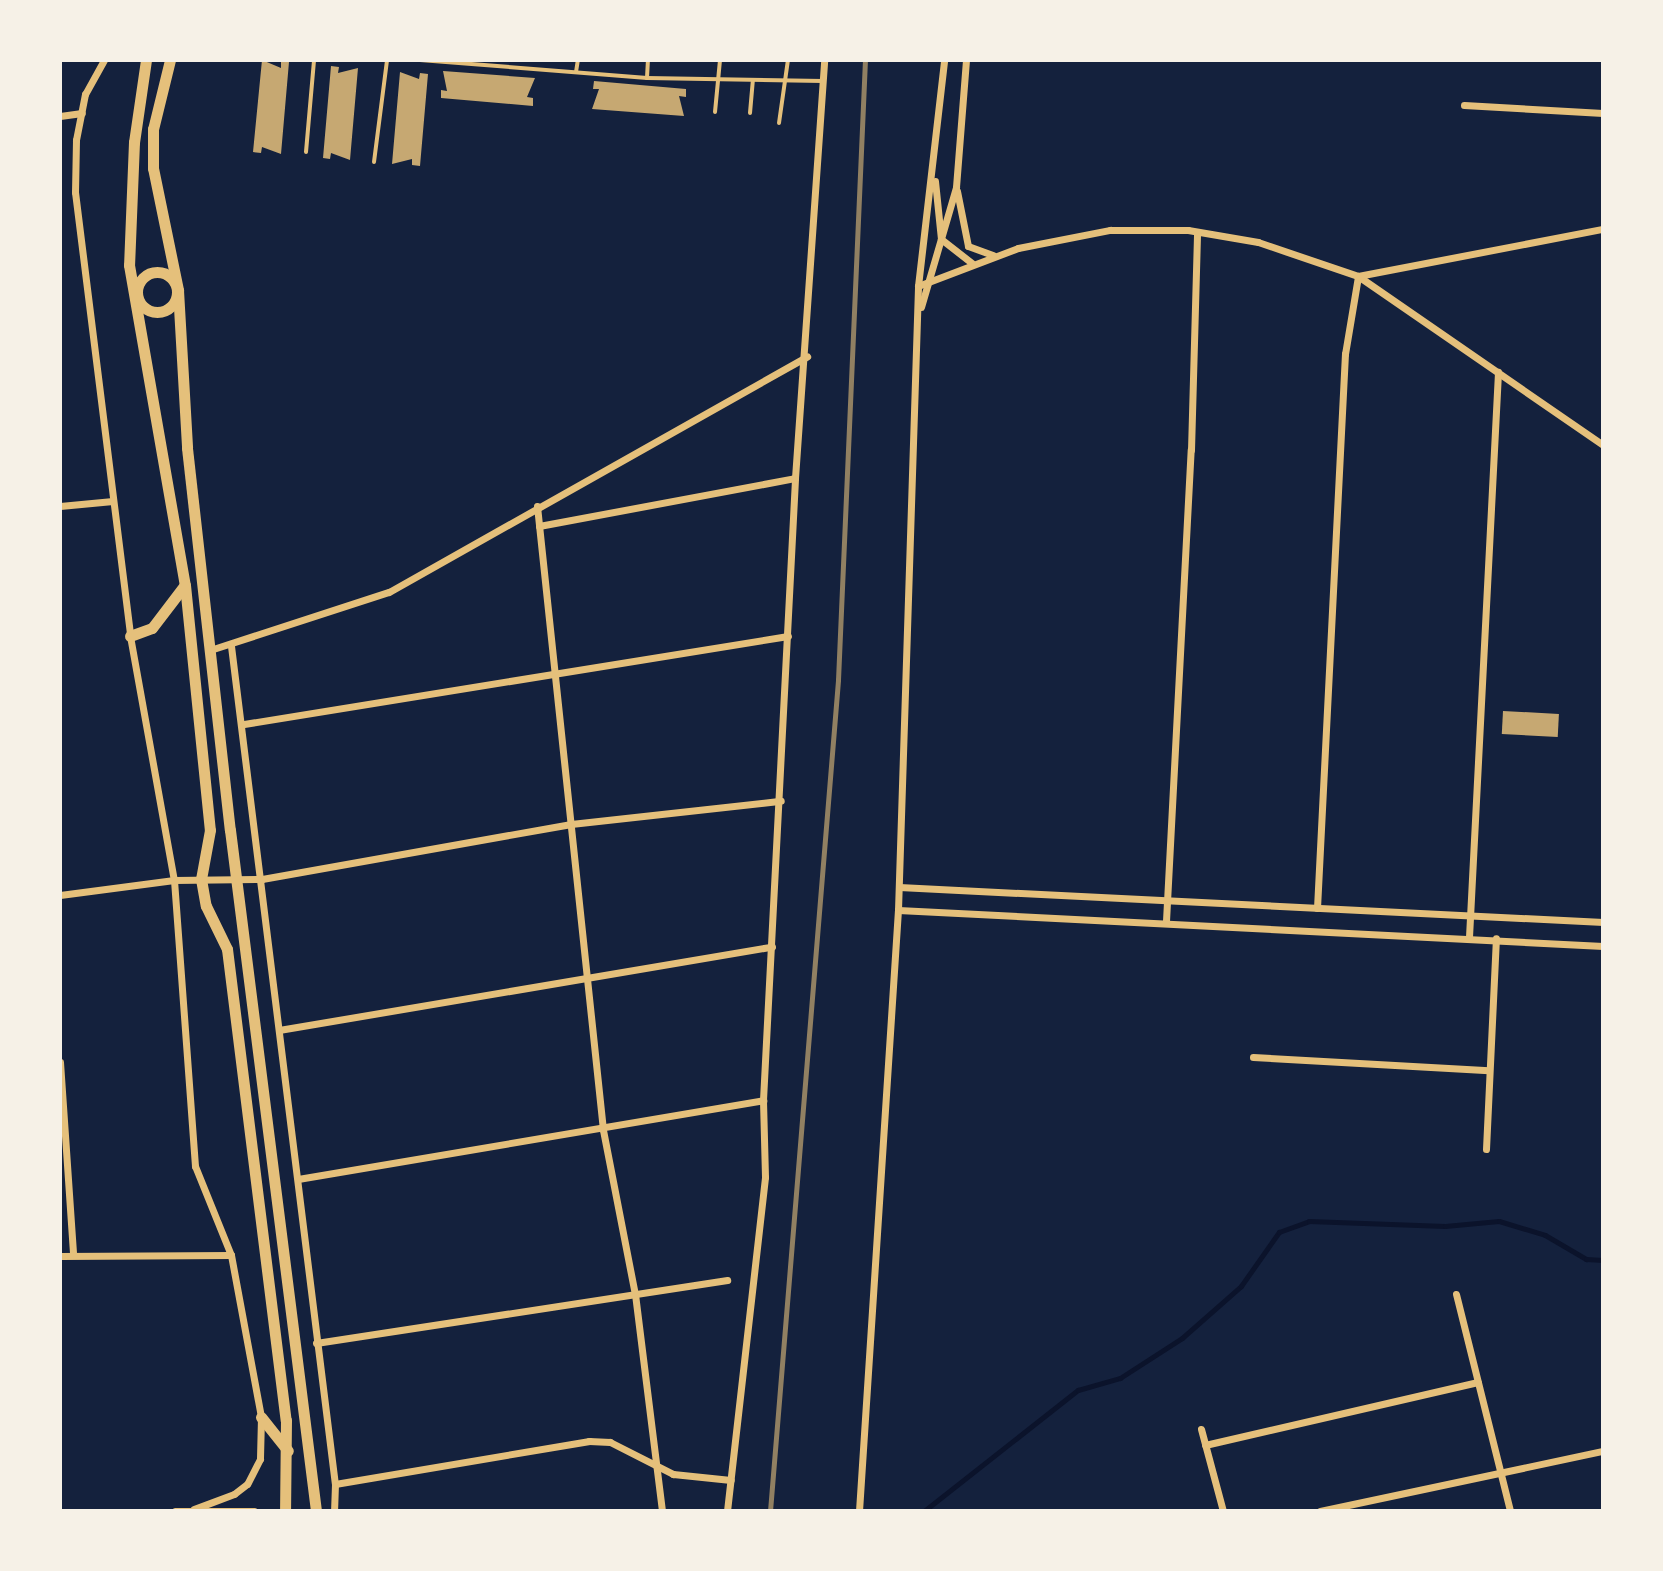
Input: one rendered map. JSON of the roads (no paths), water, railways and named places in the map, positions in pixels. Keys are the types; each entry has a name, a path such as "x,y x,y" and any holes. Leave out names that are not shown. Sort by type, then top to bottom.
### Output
{"main road":[{"path":"146,60 128,221 135,296 185,585 210,830 201,879 206,906 227,949 289,1452 285,1511"},
{"path":"170,60 153,129 153,168 178,290 187,448 306,1462 316,1511"},
{"path":"156,272 170,276 178,290 173,304 159,311 145,308 135,296 143,277 156,272"},
{"path":"130,636 152,628 185,585"},
{"path":"261,1417 289,1452"}],"street":[{"path":"104,60 82,113 75,192 130,636 174,880 195,1166 231,1255 261,1417 260,1459 247,1484 194,1509"},
{"path":"727,1511 760,1244 763,1100 781,801 795,478 807,356 824,60"},
{"path":"859,1511 898,910 918,286 944,60"},
{"path":"919,313 956,187 966,60"},
{"path":"1464,105 1603,113"},
{"path":"60,116 82,113"},
{"path":"936,143 935,208 941,239 972,263"},
{"path":"956,187 968,246 995,255"},
{"path":"1358,276 1603,229"},
{"path":"918,286 995,255 1110,230 1197,232 1258,242 1358,276 1603,445"},
{"path":"1166,921 1197,232"},
{"path":"1317,908 1345,354 1358,276"},
{"path":"210,650 231,646 389,592 807,356"},
{"path":"1469,937 1498,372"},
{"path":"539,526 795,478"},
{"path":"60,506 113,501"},
{"path":"537,506 603,1130 635,1294 662,1511"},
{"path":"244,724 788,636"},
{"path":"231,646 244,724 335,1484 334,1511"},
{"path":"60,895 174,880 262,879 571,824 781,801"},
{"path":"899,887 1603,922"},
{"path":"898,910 1166,921 1603,946"},
{"path":"1486,1149 1496,938"},
{"path":"279,1030 586,975 772,947"},
{"path":"1253,1057 1489,1070"},
{"path":"60,1062 73,1254"},
{"path":"298,1179 603,1130 763,1100"},
{"path":"60,1256 231,1255"},
{"path":"316,1343 727,1280"},
{"path":"1456,1294 1510,1511"},
{"path":"1205,1445 1478,1382"},
{"path":"1201,1429 1223,1511"},
{"path":"335,1484 589,1441 619,1445 655,1468 731,1480"},
{"path":"1320,1511 1603,1451"},
{"path":"175,1511 254,1511"}],"lane":[{"path":"306,152 314,60"},
{"path":"374,162 387,60"},
{"path":"420,60 647,78 823,81"},
{"path":"509,60 509,67"},
{"path":"576,72 578,60"},
{"path":"647,78 648,60"},
{"path":"715,112 720,60"},
{"path":"779,123 788,60"},
{"path":"750,113 753,80"}],"waterway":[{"path":"924,1511 1078,1390 1120,1378 1182,1338 1241,1286 1279,1232 1309,1221 1445,1226 1499,1221 1545,1235 1586,1259 1603,1260"}],"railway":[{"path":"770,1511 838,680 865,60"}]}
